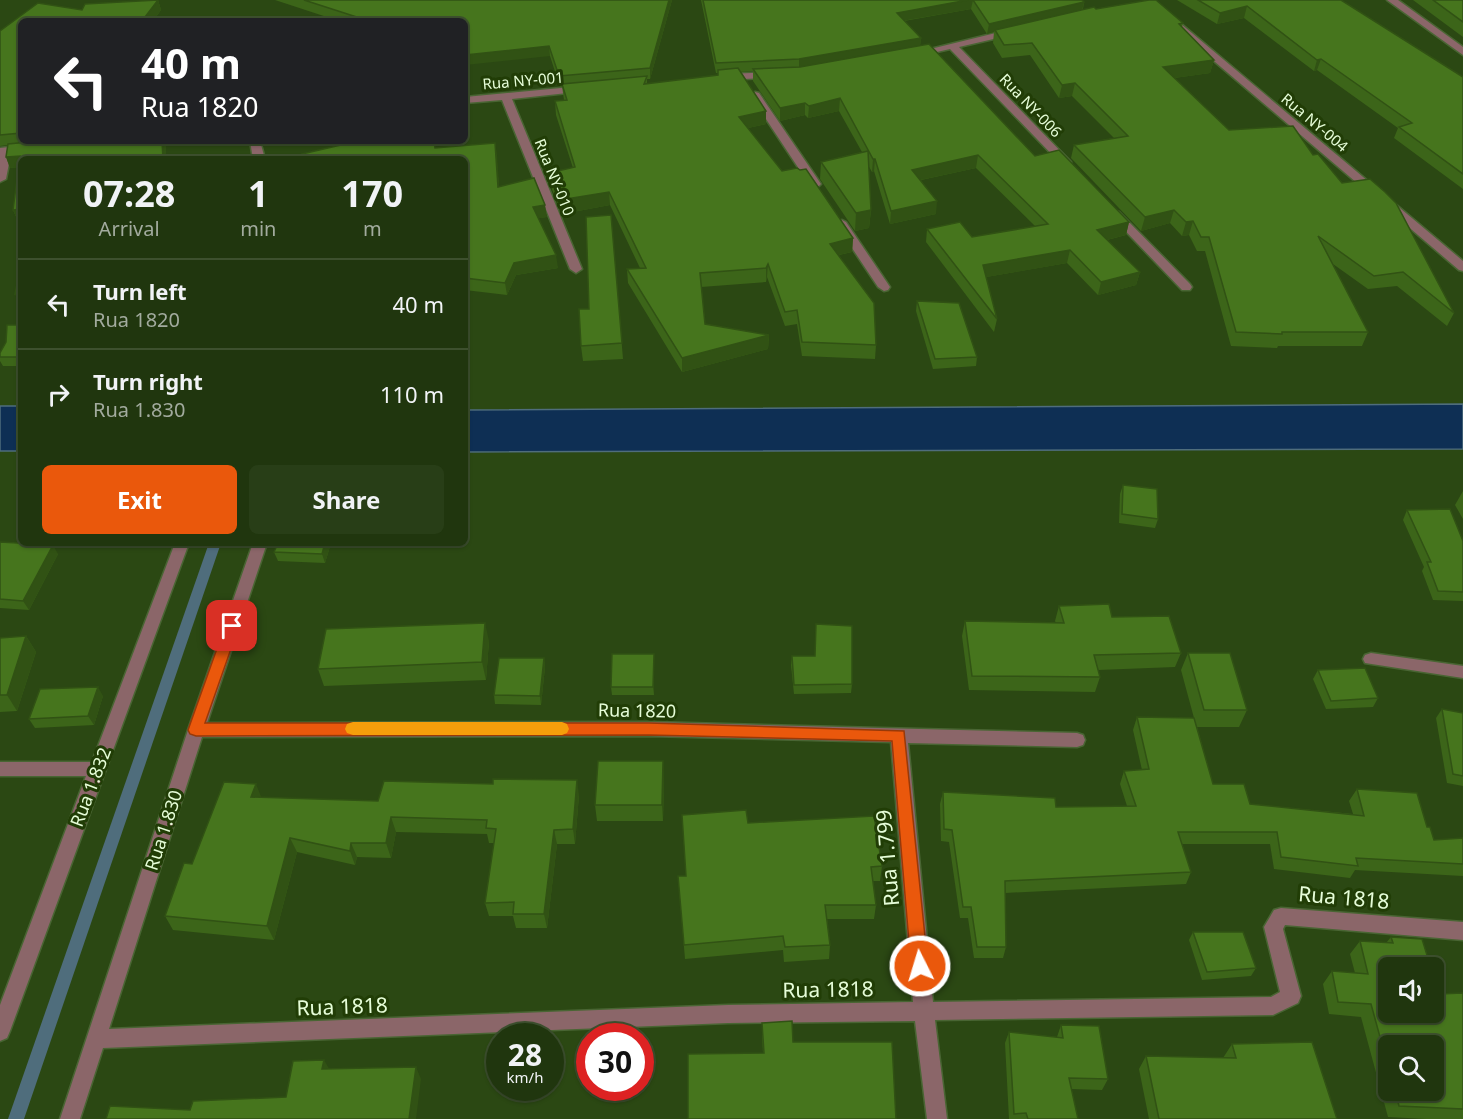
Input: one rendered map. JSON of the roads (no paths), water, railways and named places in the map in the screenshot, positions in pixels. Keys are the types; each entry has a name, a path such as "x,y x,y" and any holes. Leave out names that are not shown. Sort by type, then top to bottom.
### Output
{"street":[{"path":"1392,0 1463,52"},
{"name":"Rua NY-004","path":"1166,16 1463,267"},
{"path":"898,57 954,47 1023,29"},
{"name":"Rua NY-006","path":"954,47 1078,176"},
{"path":"719,78 788,75"},
{"path":"742,76 819,191"},
{"name":"Rua NY-001","path":"468,100 589,89"},
{"name":"Rua NY-010","path":"506,96 576,269"},
{"path":"0,179 3,151 38,147"},
{"path":"1103,201 1186,287"},
{"path":"832,210 884,286"},
{"name":"Rua 1.832","path":"0,1031 181,546"},
{"name":"Rua 1.830","path":"70,1119 196,730 260,546"},
{"path":"1371,659 1463,672"},
{"name":"Rua 1820","path":"196,730 649,729 1077,740"},
{"name":"Rua 1.799","path":"899,735 924,1013 937,1119"},
{"path":"0,769 97,768"},
{"name":"Rua 1818","path":"96,1040 728,1014 924,1013 1273,1006 1292,996 1273,927 1281,916 1463,931"}],"water":[{"path":"1463,404 1463,449 468,452 468,410"},
{"path":"0,406 18,406 18,451 0,451"}],"waterway":[{"path":"16,1119 214,546"}]}
